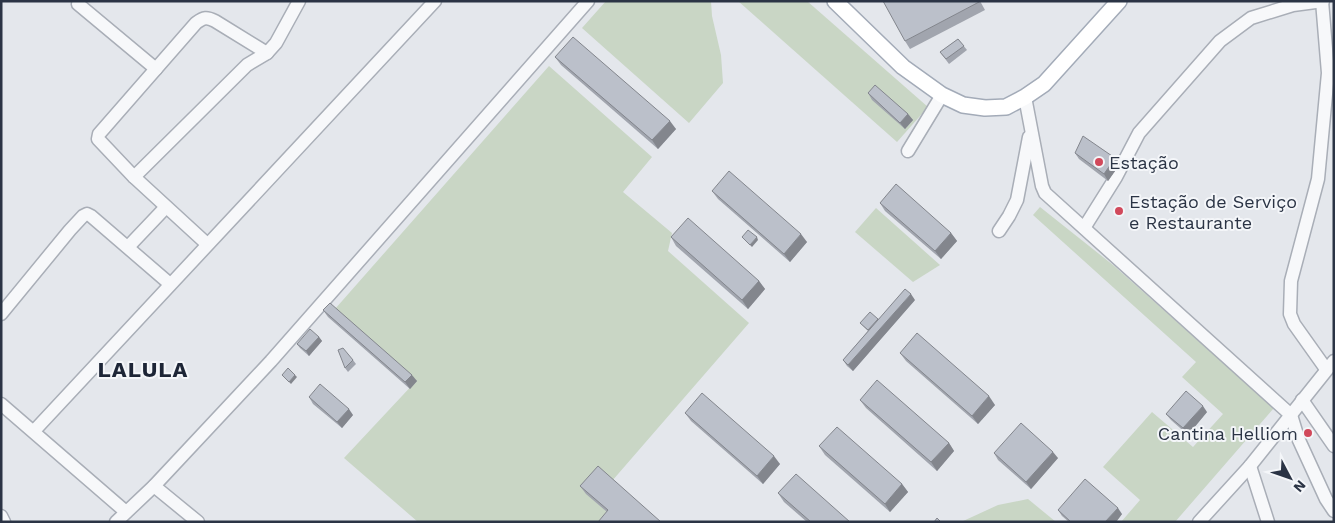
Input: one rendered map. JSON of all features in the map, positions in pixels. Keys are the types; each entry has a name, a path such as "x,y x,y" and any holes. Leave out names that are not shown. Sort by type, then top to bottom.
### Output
{"main road":[{"path":"835,1 903,66 942,95 963,105 985,108 1006,108 1044,84 1119,1"}],"street":[{"path":"134,178 247,65 267,53 276,43 299,1"},
{"path":"34,431 435,1"},
{"path":"116,522 154,486 271,361 588,1"},
{"path":"1084,228 1116,177 1139,133 1220,40 1251,18 1293,5 1323,1 1328,73 1318,179 1291,281 1290,314 1294,324 1330,365 1250,466 1200,522"},
{"path":"78,4 156,69"},
{"path":"207,244 134,178 98,139 99,134 202,18 207,17 215,21 267,53"},
{"path":"908,151 942,95"},
{"path":"1025,97 1042,186 1045,193 1291,415 1305,453 1326,499 1334,510"},
{"path":"999,231 1017,200 1031,122"},
{"path":"128,247 166,207"},
{"path":"1,314 83,216 87,214 92,216 170,284"},
{"path":"1302,400 1334,446"},
{"path":"1,404 126,512"},
{"path":"1250,466 1268,522"},
{"path":"154,486 198,522"},
{"path":"1,516 4,522"}],"green space":[{"path":"606,1 711,1 712,16 721,55 723,83 689,123 582,28"},
{"path":"738,1 807,1 928,107 897,142"},
{"path":"549,66 652,157 623,192 672,233 668,251 749,323 612,481 587,494 614,518 611,522 418,522 344,458 416,381 335,309"},
{"path":"1040,207 1113,265 1274,408 1175,522 1121,522 1140,500 1103,467 1152,412 1193,447 1223,414 1182,377 1196,362 1033,215"},
{"path":"876,208 940,265 913,282 855,232"},
{"path":"1028,499 1056,522 961,522 998,505"}],"building":[{"path":"883,1 979,1 979,2 905,41"},
{"path":"573,37 670,121 652,140 555,57"},
{"path":"958,39 964,46 946,59 940,52"},
{"path":"875,85 908,114 900,123 868,93"},
{"name":"Estação","path":"1083,136 1115,158 1104,174 1075,153"},
{"path":"729,171 801,234 784,254 712,191"},
{"path":"896,184 951,233 935,251 880,203"},
{"path":"688,218 759,281 742,300 671,237"},
{"path":"748,230 757,237 750,245 742,237"},
{"path":"905,289 911,294 848,365 843,360"},
{"path":"330,303 412,375 405,382 323,310"},
{"path":"870,312 878,319 868,330 860,323"},
{"path":"310,329 319,337 306,351 297,344"},
{"path":"917,333 989,396 972,416 900,353"},
{"path":"343,348 353,360 345,368 338,350"},
{"path":"288,368 295,375 289,382 282,375"},
{"path":"877,380 949,443 931,462 860,400"},
{"path":"320,384 349,409 337,422 309,397"},
{"path":"1186,391 1203,406 1183,428 1166,414"},
{"path":"702,393 774,456 757,476 685,413"},
{"path":"1021,423 1053,452 1026,482 994,453"},
{"path":"837,427 902,484 885,504 819,446"},
{"path":"598,466 661,522 598,522 608,510 580,486"},
{"path":"796,474 850,522 811,522 778,493"},
{"path":"1085,479 1118,508 1105,522 1071,522 1058,510"}],"place":[{"name":"Estação","path":"1099,162"},
{"name":"Estação de Serviço e Restaurante","path":"1119,211"},
{"name":"Cantina Helliom","path":"1308,433"}],"district":[{"name":"LALULA","path":"143,369"}]}
